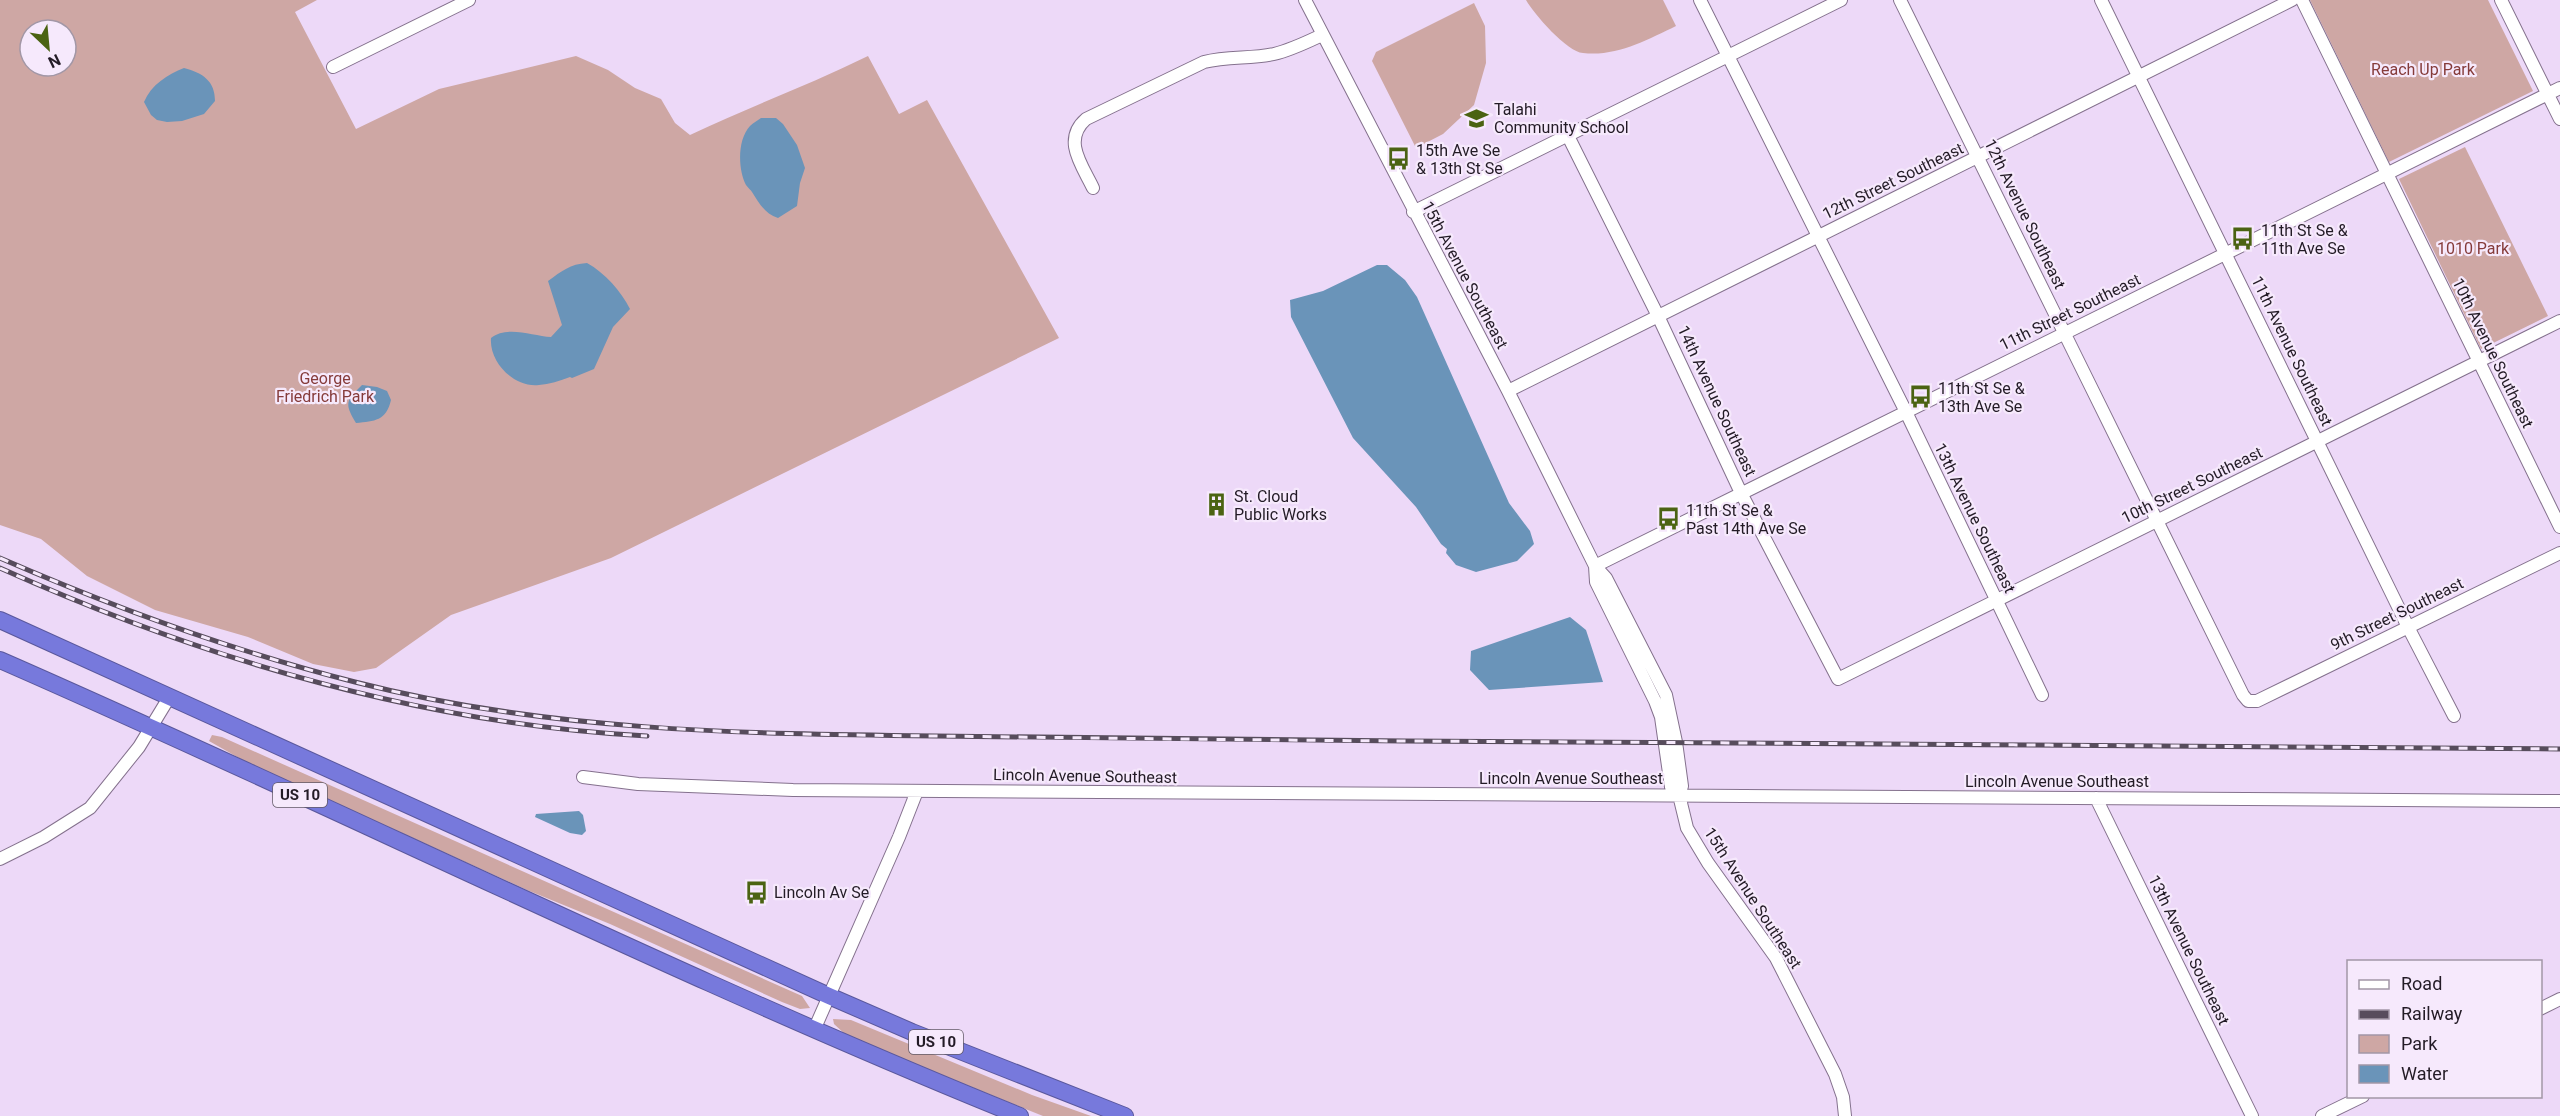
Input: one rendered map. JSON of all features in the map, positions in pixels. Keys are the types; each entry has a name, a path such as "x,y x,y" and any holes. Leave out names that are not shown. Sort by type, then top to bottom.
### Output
{"highway":[{"name":"US 10","path":"0,620 829,996 912,1032 1125,1116"},
{"name":"US 10","path":"0,660 152,726 814,1030 1020,1116"}],"street":[{"path":"333,67 469,0"},
{"name":"15th Avenue Southeast","path":"1305,0 1413,212 1508,391 1595,566 1596,582 1656,700 1661,717 1671,787 1679,795 1687,828 1708,863 1776,958 1835,1074 1843,1097 1845,1116"},
{"name":"13th Avenue Southeast","path":"1700,0 1906,412 2042,695"},
{"path":"1413,212 1841,0"},
{"name":"12th Avenue Southeast","path":"1900,0 2156,521 2248,701"},
{"name":"11th Avenue Southeast","path":"2101,0 2408,627 2454,716"},
{"name":"12th Street Southeast","path":"1508,391 2292,0"},
{"name":"10th Avenue Southeast","path":"2302,0 2560,527"},
{"path":"2501,0 2560,119"},
{"path":"1094,188 1074,146 1075,133 1086,119 1204,62 1220,58 1272,54 1300,46 1322,35"},
{"name":"11th Street Southeast","path":"1595,566 2560,88"},
{"name":"14th Avenue Southeast","path":"1568,136 1659,316 1742,493 1838,679"},
{"name":"10th Street Southeast","path":"1838,679 2560,321"},
{"name":"9th Street Southeast","path":"2248,701 2257,701 2560,553"},
{"path":"0,859 44,837 90,808 139,747 170,696"},
{"name":"Lincoln Avenue Southeast","path":"583,777 638,784 728,789 2560,801"},
{"path":"814,1030 899,837 916,791"},
{"name":"13th Avenue Southeast","path":"2096,798 2252,1116"},
{"path":"2542,1008 2560,999"},
{"path":"2322,1116 2359,1098"}],"green space":[{"name":"George Friedrich Park","path":"0,0 317,0 295,12 356,129 439,89 576,56 608,70 635,88 661,99 675,123 690,135 868,56 899,114 927,100 1059,338 611,558 451,615 376,668 354,672 313,664 248,637 155,610 87,576 41,539 0,525"},
{"path":"1526,0 1663,0 1676,26 1643,42 1619,50 1595,54 1583,53 1576,51 1560,39 1543,23"},
{"name":"Reach Up Park","path":"2310,0 2488,0 2533,91 2389,162"},
{"path":"1474,3 1485,26 1486,63 1474,105 1443,134 1416,148 1372,61 1376,52"},
{"name":"1010 Park","path":"2465,147 2548,316 2481,349 2399,179"},
{"path":"212,735 222,737 802,996 810,1008 800,1009 782,1002 610,924 527,890 246,762 209,741"},
{"path":"833,1019 851,1020 1032,1095 1091,1116 1043,1116 847,1036 834,1024"}],"water":[{"path":"184,68 197,72 207,79 213,88 215,101 204,114 182,121 157,120 151,115 144,102 147,96 161,81"},
{"path":"761,118 776,118 783,124 797,145 805,168 800,183 797,206 778,218 769,214 760,204 746,185 741,171 740,155 743,139 750,126"},
{"path":"587,263 612,283 630,309 613,327 594,369 572,378 539,385 530,385 512,378 494,356 491,338 505,332 551,337 562,325 548,281 571,266"},
{"path":"1377,265 1387,265 1405,280 1417,297 1509,503 1530,531 1534,544 1517,561 1476,572 1456,565 1416,507 1353,438 1291,317 1290,300 1323,291"},
{"path":"362,385 387,391 391,400 386,412 379,419 356,423 348,402"},
{"path":"1570,617 1586,630 1603,682 1489,690 1470,670 1471,651"},
{"path":"579,811 583,815 586,831 582,835 570,833 535,817 536,814"}],"railway":[{"path":"0,558 175,627 309,670 427,698 499,711 644,727 790,734 1346,741 2560,749"},
{"path":"0,568 155,631 316,682 398,702 480,717 564,729 647,736"}],"place":[{"name":"Talahi Community School","path":"1476,118"},
{"name":"15th Ave Se & 13th St Se","path":"1398,159"},
{"name":"11th St Se & 11th Ave Se","path":"2243,239"},
{"name":"11th St Se & 13th Ave Se","path":"1920,397"},
{"name":"St. Cloud Public Works","path":"1216,505"},
{"name":"11th St Se & Past 14th Ave Se","path":"1668,519"},
{"name":"Lincoln Av Se","path":"756,892"}]}
